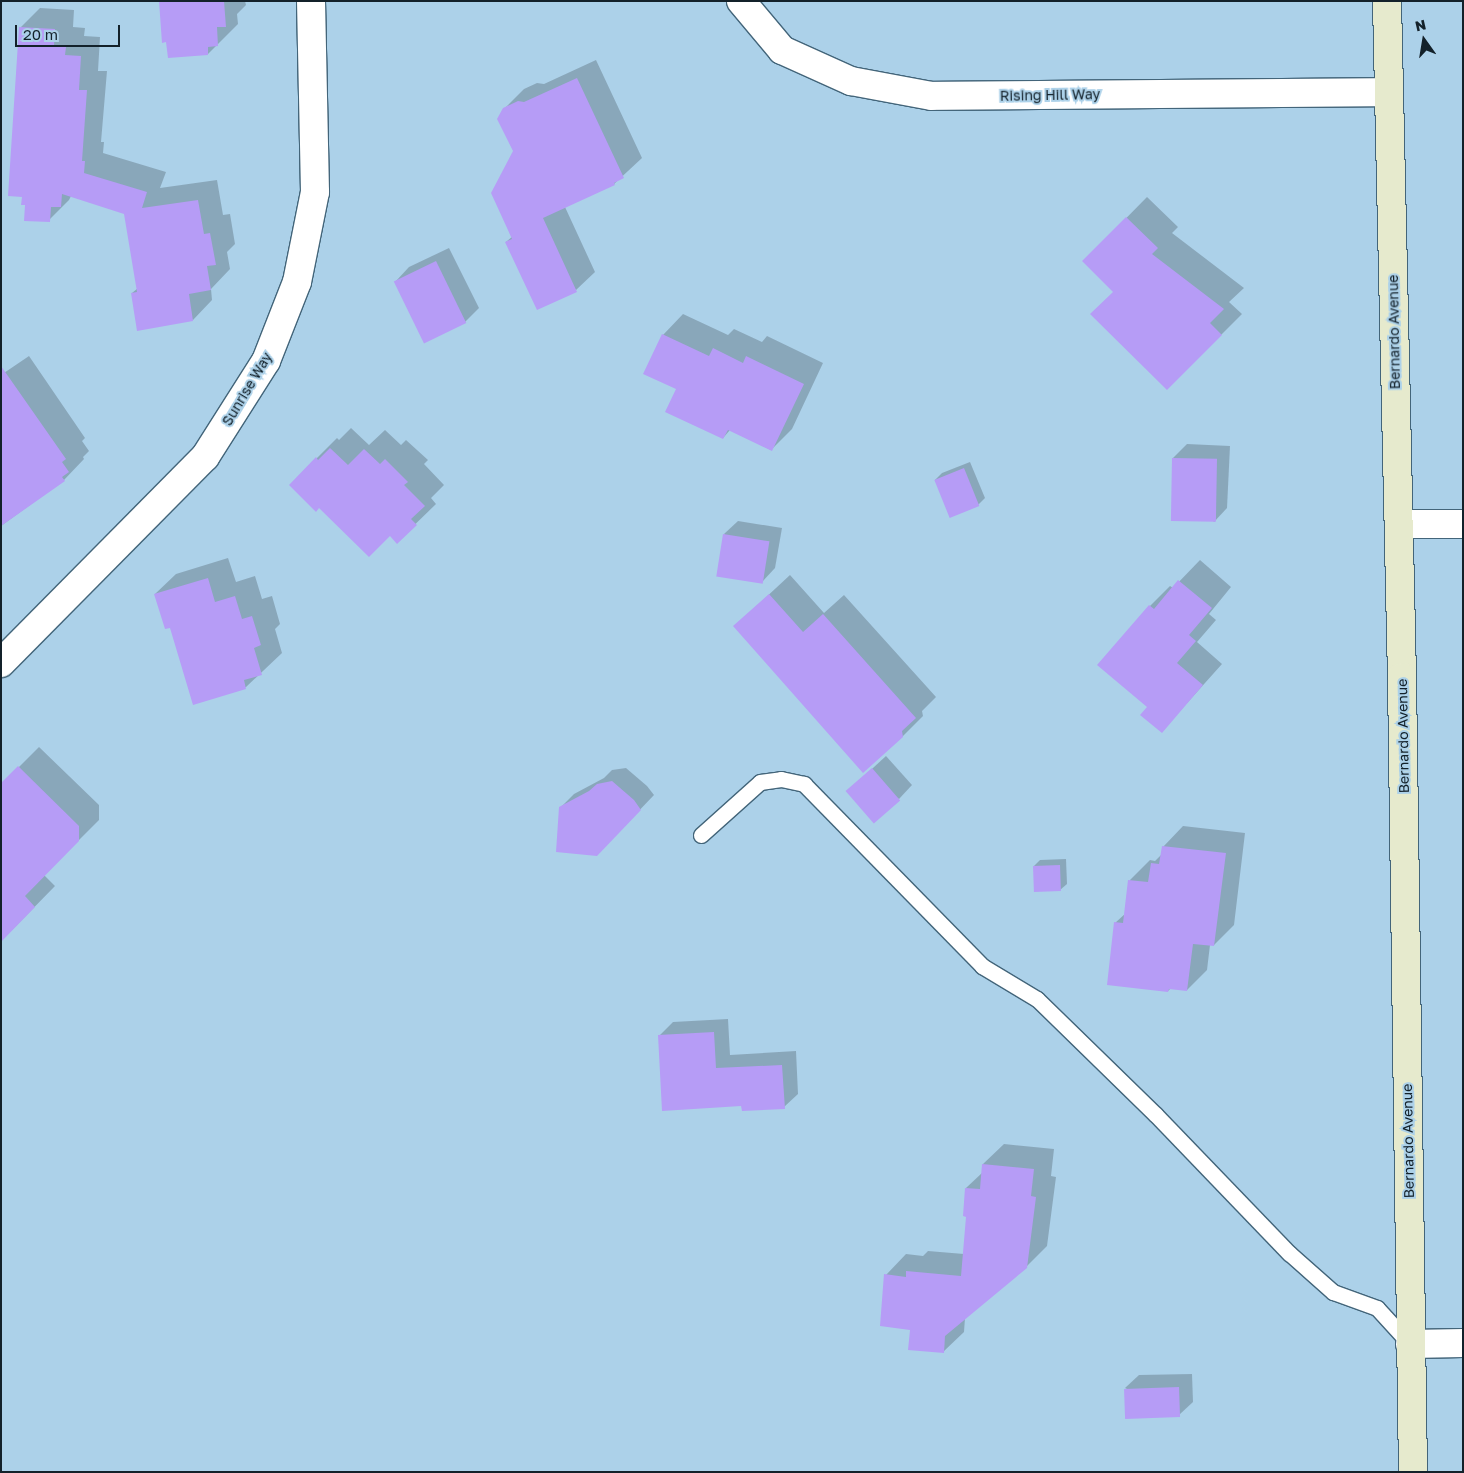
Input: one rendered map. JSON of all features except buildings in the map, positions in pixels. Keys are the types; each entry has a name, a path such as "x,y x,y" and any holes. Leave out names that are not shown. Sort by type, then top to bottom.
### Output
{"street":[{"name":"Sunrise Way","path":"1,663 206,457 266,361 297,282 315,192 310,1"},
{"name":"Rising Hill Way","path":"741,1 782,50 850,82 932,96 1389,92"},
{"name":"Bernardo Avenue","path":"1387,1 1399,524 1413,1472"},
{"path":"1399,524 1463,524"},
{"path":"1410,1344 1463,1343"}],"lane":[{"path":"701,835 760,782 781,779 804,784 982,966 1037,999 1156,1115 1289,1253 1333,1292 1377,1308 1410,1344"}]}
